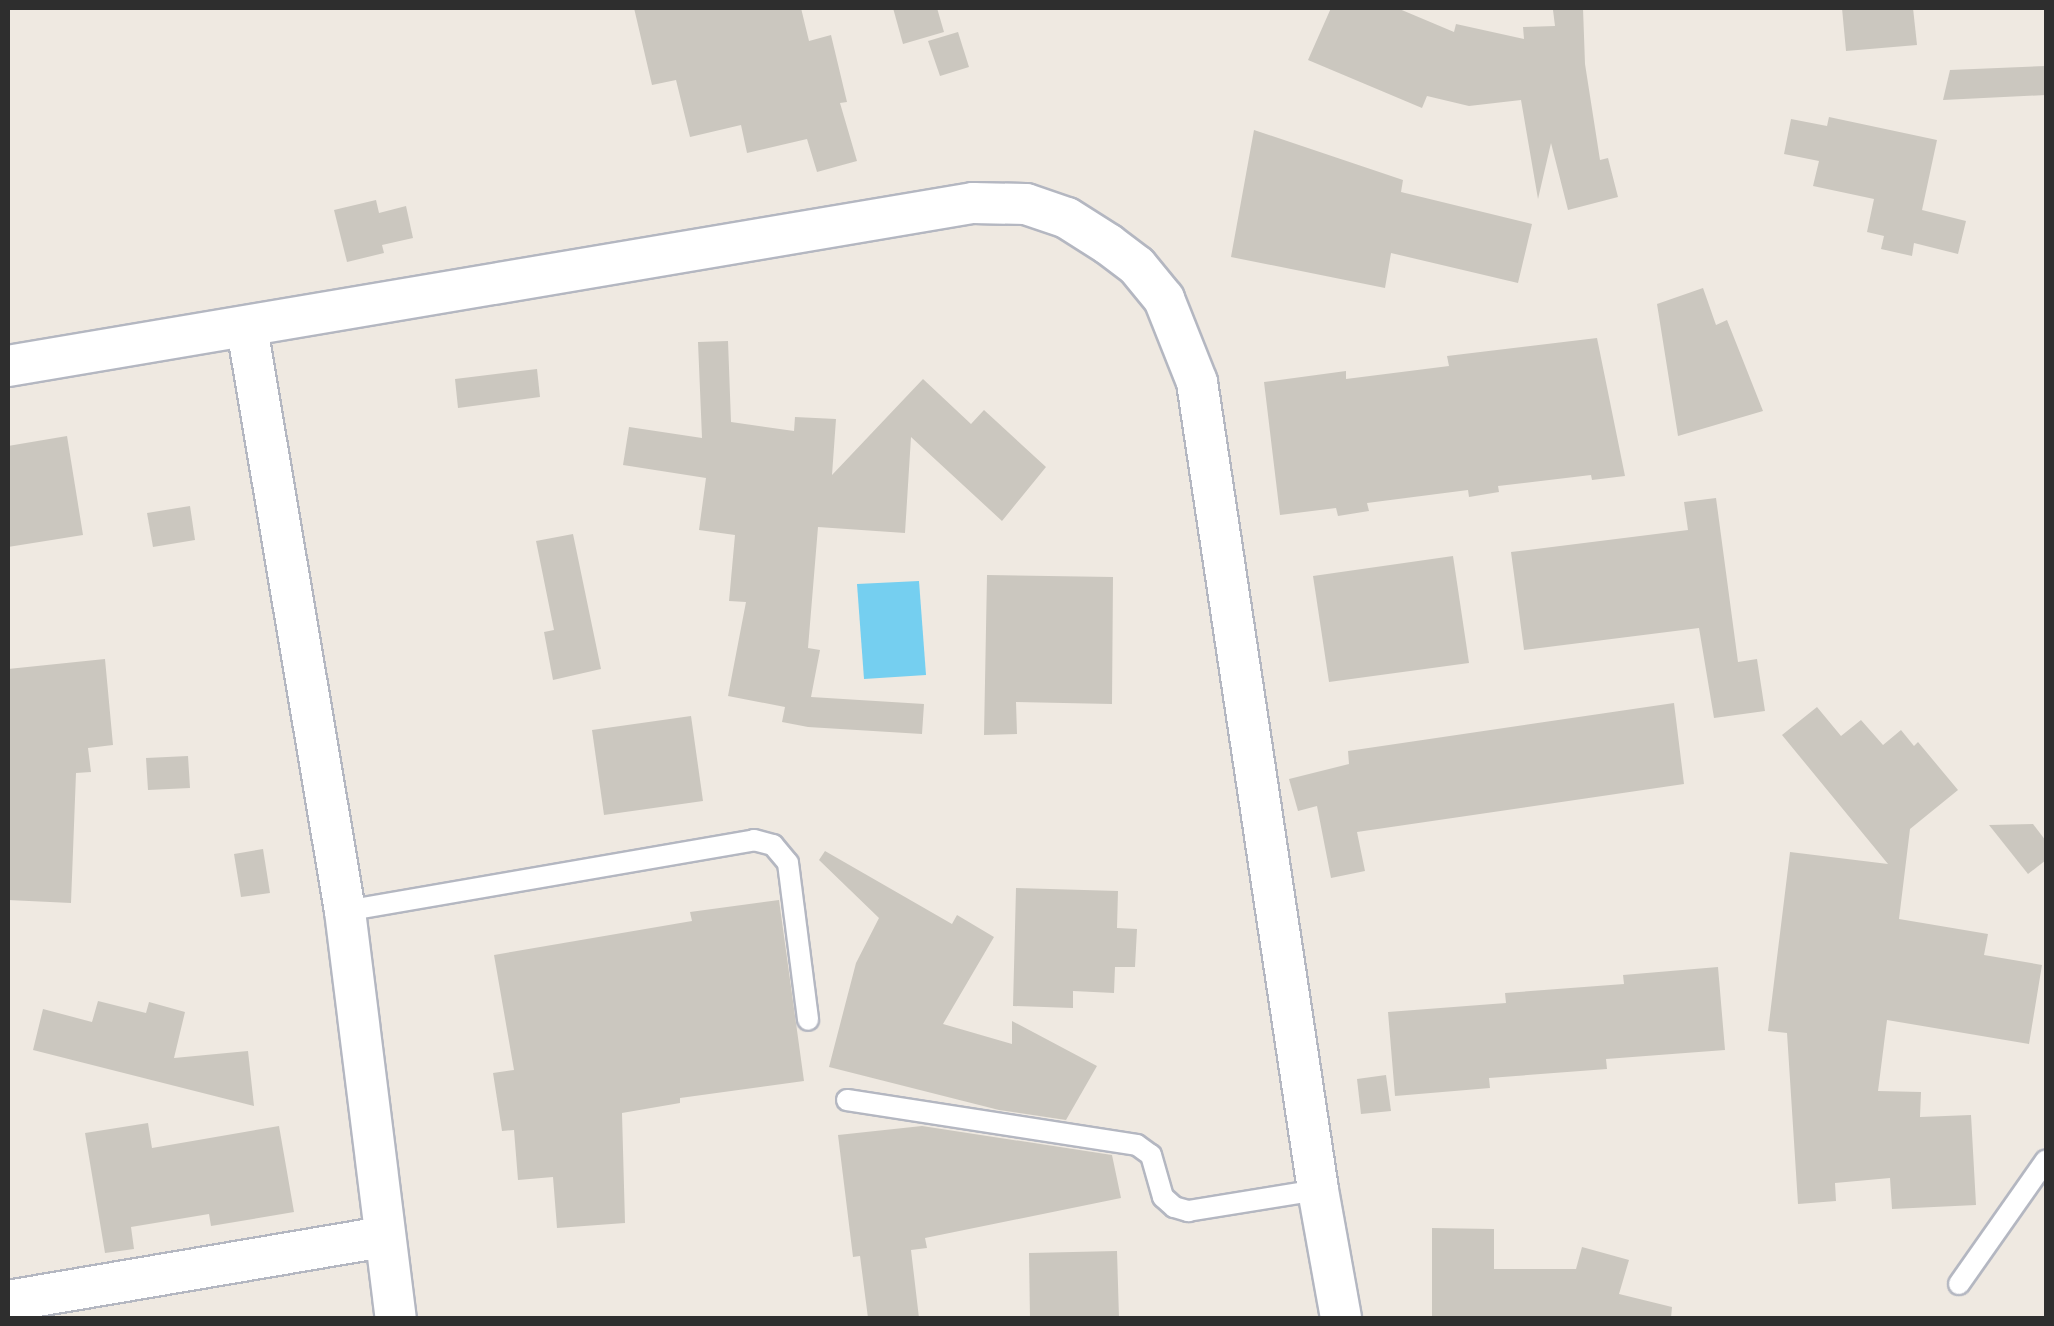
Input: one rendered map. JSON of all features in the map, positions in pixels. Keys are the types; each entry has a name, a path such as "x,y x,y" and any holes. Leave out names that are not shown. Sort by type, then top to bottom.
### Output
{"street":[{"path":"8,366 973,203 1026,204 1068,218 1136,266 1164,299 1184,339 1196,382 1318,1190 1341,1318"},
{"path":"247,328 345,911 396,1318"},
{"path":"8,1301 384,1237"}],"lane":[{"path":"345,911 754,840 773,845 788,863 808,1020"},
{"path":"847,1100 1137,1145 1151,1155 1164,1198 1174,1207 1188,1210 1318,1190"},
{"path":"1959,1284 2046,1160"}],"water":[{"path":"919,581 926,675 864,679 857,584"}],"building":[{"path":"634,8 801,8 809,41 831,35 847,102 840,103 857,161 817,172 807,139 747,153 741,125 690,137 676,80 652,85"},
{"path":"893,8 937,8 944,32 903,44"},
{"path":"1331,8 1397,8 1454,32 1456,24 1524,39 1523,27 1555,26 1553,10 1583,8 1585,64 1600,160 1608,158 1618,197 1568,210 1551,143 1538,199 1521,100 1469,106 1427,96 1422,108 1308,60"},
{"path":"1842,8 1913,8 1917,45 1846,51"},
{"path":"958,32 969,67 940,76 928,41"},
{"path":"2046,66 2046,95 1943,100 1950,70"},
{"path":"1829,117 1937,140 1922,210 1966,221 1958,254 1914,243 1912,256 1881,249 1884,236 1867,232 1874,199 1813,186 1819,161 1784,154 1791,119 1827,126"},
{"path":"1254,130 1403,180 1401,192 1532,224 1518,283 1391,253 1385,288 1231,257"},
{"path":"376,200 379,213 406,206 413,238 382,245 384,253 347,262 334,210"},
{"path":"1703,288 1716,325 1727,320 1763,411 1678,436 1657,304"},
{"path":"1597,338 1625,476 1592,480 1591,475 1498,486 1499,492 1469,497 1468,490 1367,503 1369,511 1338,516 1336,508 1280,515 1264,382 1346,371 1346,379 1449,366 1447,356"},
{"path":"728,341 731,422 794,431 795,417 836,419 832,475 923,379 971,424 984,410 1046,467 1002,521 911,437 905,533 818,527 808,648 820,650 811,697 924,704 922,734 782,722 785,707 728,696 746,602 729,601 735,535 699,530 706,478 623,465 629,427 702,438 698,342"},
{"path":"537,369 540,397 458,408 455,379"},
{"path":"67,436 83,535 8,547 8,446"},
{"path":"1716,498 1738,662 1757,659 1765,711 1714,718 1699,628 1524,650 1511,552 1688,530 1684,502"},
{"path":"190,506 195,540 153,547 147,513"},
{"path":"573,534 601,669 553,680 544,632 554,630 536,541"},
{"path":"1453,556 1469,663 1329,682 1313,576"},
{"path":"987,575 1113,577 1112,704 1016,702 1017,734 984,735"},
{"path":"105,659 113,745 88,748 91,772 76,773 71,903 8,900 8,669"},
{"path":"1674,703 1684,784 1357,832 1365,871 1331,878 1317,806 1298,811 1289,779 1349,764 1348,751"},
{"path":"1817,707 1841,736 1861,720 1883,745 1901,730 1914,746 1918,742 1958,790 1910,829 1899,919 1988,934 1984,955 2042,965 2029,1044 1887,1020 1878,1091 1921,1092 1920,1117 1971,1115 1976,1205 1892,1209 1890,1178 1835,1183 1836,1201 1798,1204 1787,1033 1768,1031 1790,852 1888,864 1782,735"},
{"path":"691,716 703,801 604,815 592,730"},
{"path":"188,756 190,788 148,790 146,758"},
{"path":"2033,824 2046,841 2046,860 2028,874 1989,825"},
{"path":"263,849 270,893 241,897 234,854"},
{"path":"825,851 952,924 957,915 994,937 943,1024 1012,1044 1012,1021 1097,1066 1066,1120 999,1110 829,1067 856,963 879,918 819,860"},
{"path":"1016,888 1118,891 1117,928 1137,929 1135,967 1115,967 1114,993 1073,991 1073,1008 1013,1006"},
{"path":"779,900 804,1081 680,1098 680,1103 622,1113 625,1223 557,1228 553,1177 518,1180 514,1130 502,1131 493,1073 514,1070 494,955 692,921 690,912"},
{"path":"1718,967 1725,1050 1606,1059 1607,1069 1489,1078 1490,1088 1395,1096 1388,1012 1506,1003 1505,993 1624,984 1623,975"},
{"path":"98,1001 146,1013 149,1002 185,1012 174,1058 248,1051 254,1106 33,1050 43,1009 92,1022"},
{"path":"1386,1075 1391,1111 1361,1114 1357,1079"},
{"path":"148,1123 152,1148 279,1126 294,1212 211,1226 209,1214 131,1227 134,1249 105,1253 85,1133"},
{"path":"922,1126 1112,1155 1121,1198 925,1238 927,1248 911,1250 919,1318 868,1318 860,1256 853,1257 838,1135"},
{"path":"1432,1228 1494,1229 1494,1269 1576,1269 1582,1247 1629,1260 1619,1294 1672,1307 1671,1318 1432,1318"},
{"path":"1117,1251 1119,1318 1030,1318 1029,1253"}]}
